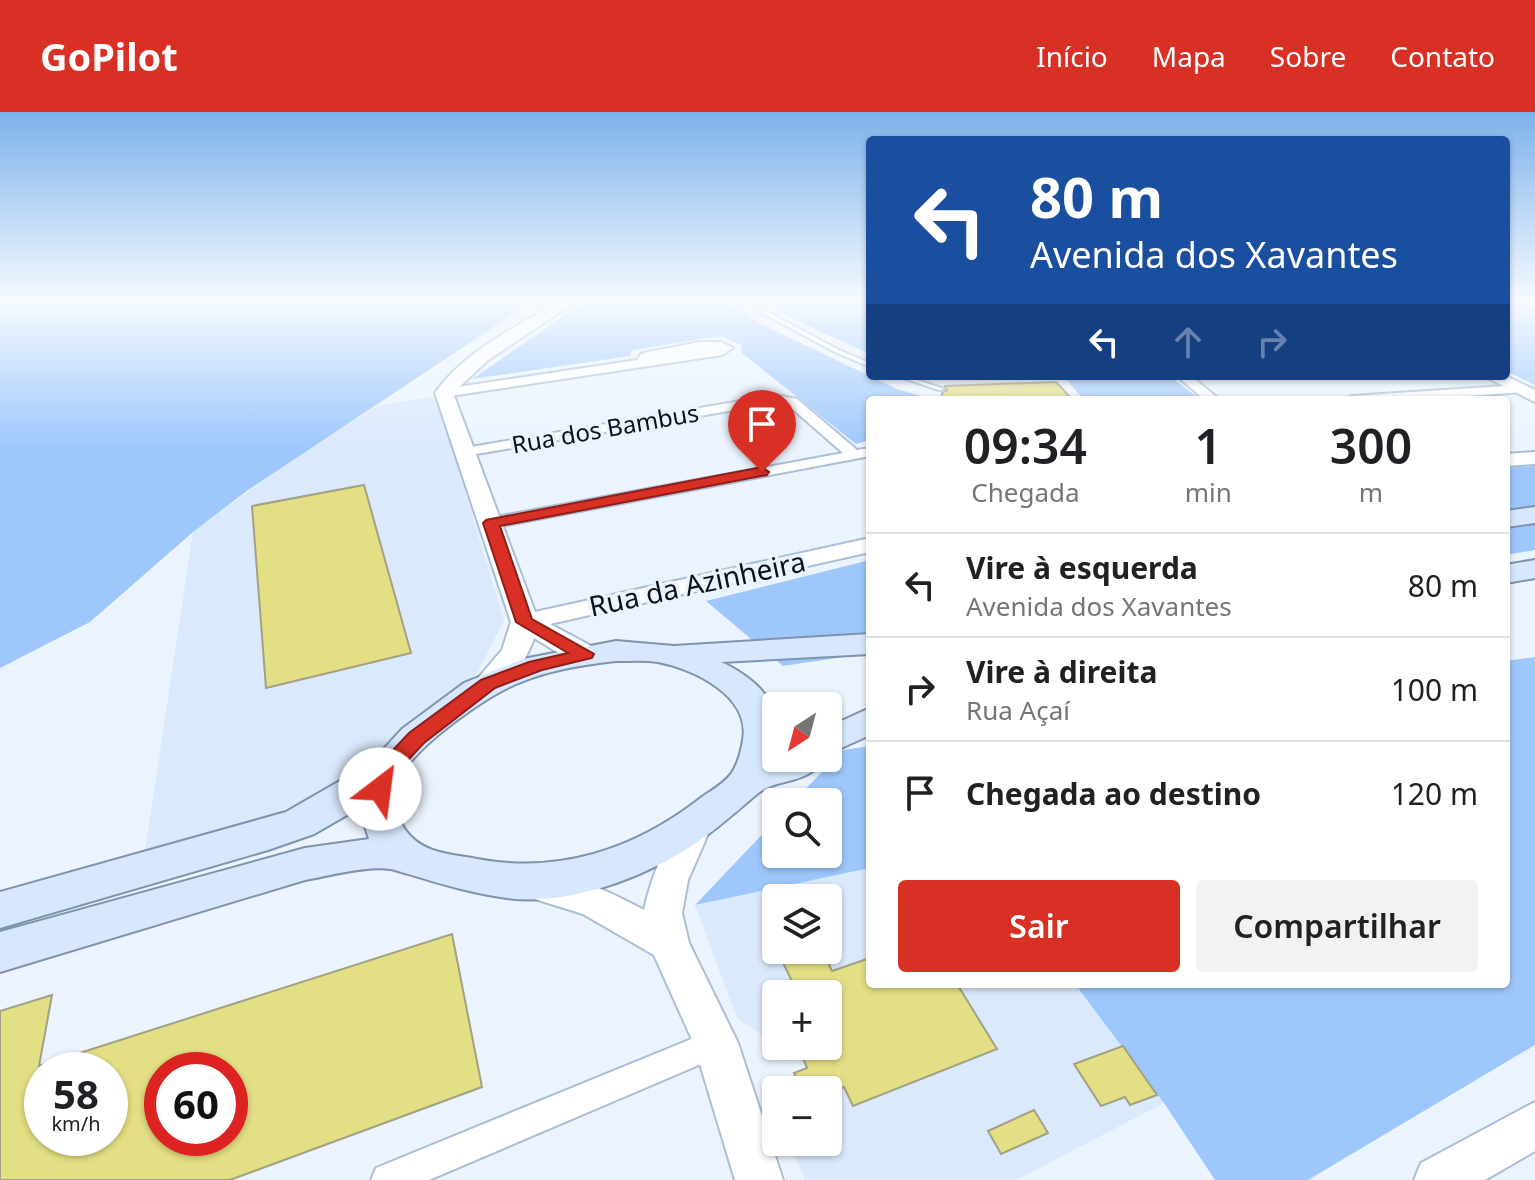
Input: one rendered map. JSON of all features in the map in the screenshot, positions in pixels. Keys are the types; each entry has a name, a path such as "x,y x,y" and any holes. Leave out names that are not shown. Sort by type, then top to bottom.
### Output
{"main road":[{"path":"0,910 254,839 300,823 384,773 430,726 488,684 515,652 525,622 444,393 452,380 495,350"},
{"path":"1501,380 1527,393"},
{"path":"1510,460 1535,458"},
{"path":"1510,518 1535,515"},
{"name":"Rua da Azinheira","path":"525,622 866,546"},
{"path":"1510,573 1535,569"},
{"path":"525,622 585,654"},
{"path":"488,684 552,661 585,654 616,651 670,655 866,644"},
{"path":"532,883 591,873 637,856 693,827 746,782 764,747 755,702 729,680 670,655"},
{"path":"842,735 866,722"},
{"path":"746,782 781,772"},
{"path":"384,773 376,804 383,827 401,853"},
{"path":"693,827 669,880 663,913 669,943 716,1043 759,1180"},
{"path":"0,952 305,864 348,856 401,853 433,867 532,883 595,902 669,943"},
{"path":"1438,1180 1535,1125"}],"street":[{"path":"642,363 645,357 677,350"},
{"path":"444,393 717,350"},
{"path":"1188,380 1208,396"},
{"path":"1452,396 1527,393"},
{"name":"Rua dos Bambus","path":"465,452 762,400 792,402 853,454"},
{"path":"491,523 866,452"},
{"path":"388,1180 716,1043"}],"lane":[{"path":"835,350 866,363"},
{"path":"913,380 941,389"}],"shaded area":[{"path":"0,350 459,350 248,490 193,532 90,622 0,668"},
{"path":"514,350 633,350 630,356 472,379"},
{"path":"742,350 815,350 866,374 866,380 878,380 921,396 866,396 866,441 856,444"},
{"path":"1510,350 1535,350 1535,385 1510,373"},
{"path":"1067,380 1174,380 1196,396 1081,396"},
{"path":"436,396 504,620 477,674 421,714 390,747 355,777 279,812 145,851 193,532 292,459 377,406"},
{"path":"1535,466 1535,550 1510,554 1510,468"},
{"path":"866,561 866,654 783,666 706,601"},
{"path":"1535,657 1535,1045 1308,1180 1215,1180 1164,1103 1078,988 1510,988 1510,660"},
{"path":"866,747 866,869 794,884 762,884 762,891 695,905 762,835 762,868 842,868 842,788 806,788 822,772 842,772 842,751"},
{"path":"866,869 866,988 1078,988 1164,1103 1016,1180 805,1180 795,1156 842,1156 842,1076 795,1076 794,1073 807,1068 799,1060 842,1060 842,980 762,980 762,1035 737,1018 695,905 762,891 762,964 842,964 842,884 794,884"}],"building":[{"path":"1056,382 1069,396 942,396 947,390 945,386"},
{"path":"364,485 411,653 266,688 252,506"},
{"path":"452,934 482,1087 230,1180 0,1180 0,1011 52,995 42,1052 24,1052 24,1156 128,1156 128,1052 83,1052"},
{"path":"866,959 866,988 959,988 997,1049 853,1106 842,1088 842,1076 795,1076 794,1073 807,1068 804,1060 842,1060 842,980 791,980 784,964 829,964 832,971"},
{"path":"1123,1046 1157,1095 1130,1105 1125,1097 1101,1106 1074,1064"},
{"path":"1034,1110 1048,1133 1001,1154 988,1131"}],"route":[{"path":"380,789 384,773 417,738 488,684 552,661 585,654 525,622 491,523 762,472"}]}
